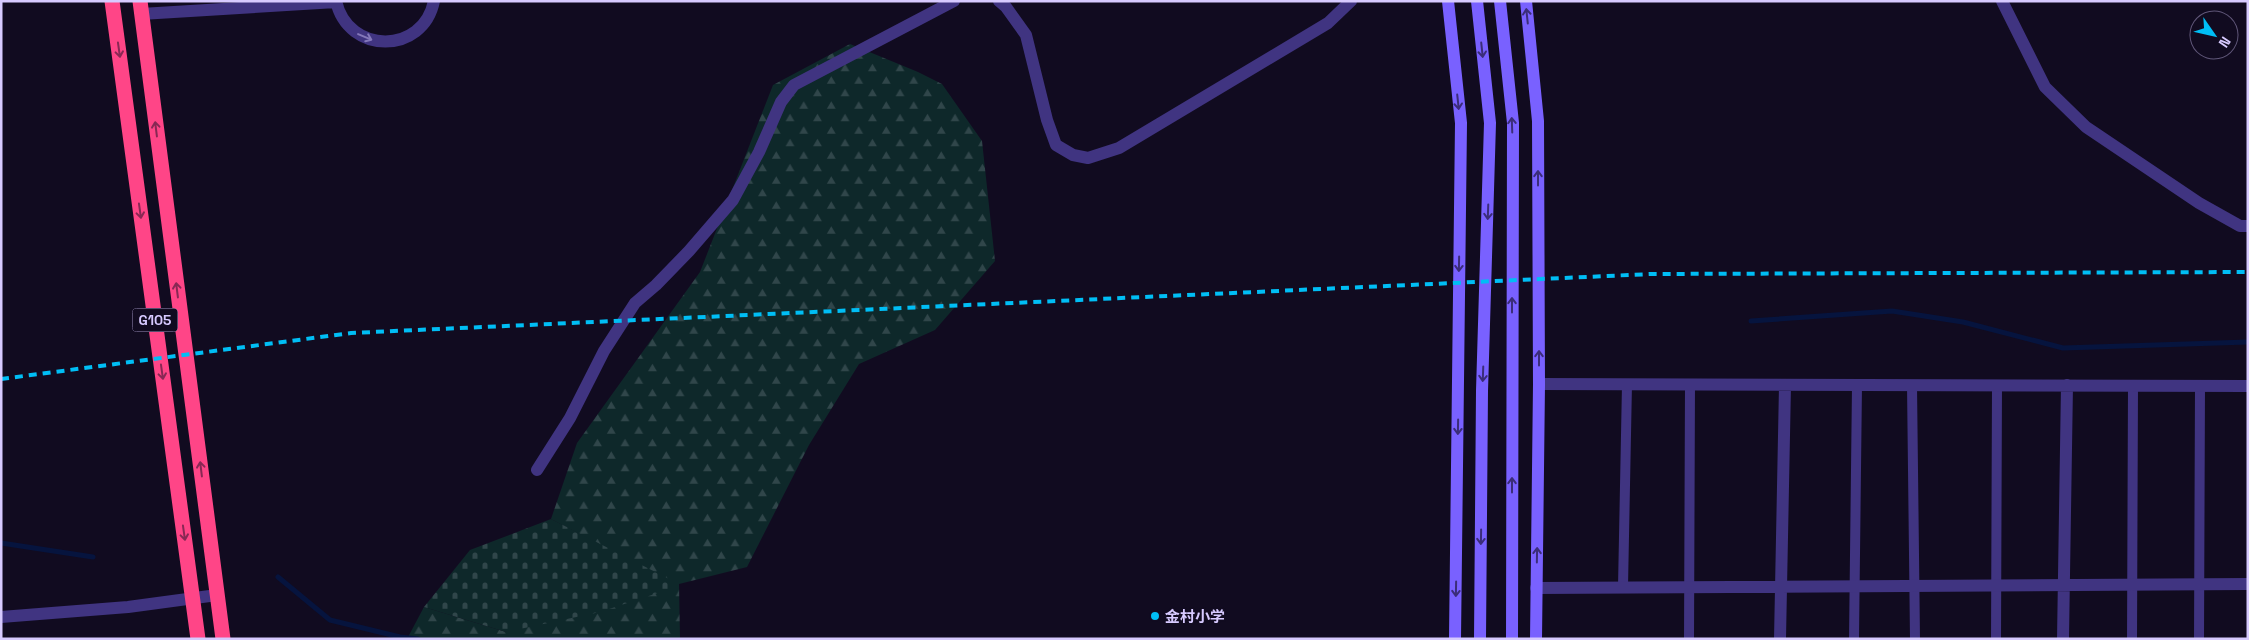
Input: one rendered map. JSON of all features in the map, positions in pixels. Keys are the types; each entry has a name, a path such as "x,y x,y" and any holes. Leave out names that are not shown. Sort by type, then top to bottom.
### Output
{"highway":[{"name":"G105","path":"112,1 198,639"},
{"name":"G105","path":"141,8 223,639"}],"street":[{"path":"141,8 336,1 338,10 347,25 360,36 376,41 394,41 410,35 424,25 432,10 434,1"},
{"path":"537,470 570,418 604,351 634,303 656,285 689,251 732,200 782,102 794,85 954,1"},
{"path":"1000,1 1006,6 1026,35 1047,120 1056,145 1073,155 1088,158 1119,148 1328,23 1351,1"},
{"path":"1448,1 1460,123 1455,639"},
{"path":"1477,1 1490,123 1482,390 1480,639"},
{"path":"1500,1 1513,124 1512,639"},
{"path":"1526,1 1538,121 1539,384 1536,639"},
{"path":"2002,1 2045,86 2086,127 2199,203 2240,226 2248,226"},
{"path":"1539,384 2248,386"},
{"path":"1780,639 1785,384"},
{"path":"2063,639 2067,386"},
{"path":"1536,588 2248,584"},
{"path":"1,617 118,608 217,595"}],"lane":[{"path":"1623,587 1626,384"},
{"path":"1689,639 1690,384"},
{"path":"1854,639 1856,385"},
{"path":"1912,385 1915,639"},
{"path":"1996,639 1998,385"},
{"path":"2132,639 2133,386"},
{"path":"2199,639 2200,386"}],"green space":[{"path":"850,44 942,84 982,141 995,261 935,330 859,364 809,445 747,567 679,584 680,639 407,639 424,607 506,632 612,551 551,519 577,443 700,272 773,85"},
{"path":"551,519 679,584 673,588 600,612 506,632 424,607 470,550"}],"waterway":[{"path":"1751,321 1892,311 1963,322 2063,348 2248,342"},
{"path":"1,543 93,557"},
{"path":"278,577 330,620 400,637 418,639"}],"railway":[{"path":"1,379 351,333 1651,274 2248,272"}],"place":[{"name":"金村小学","path":"1155,616"}]}
